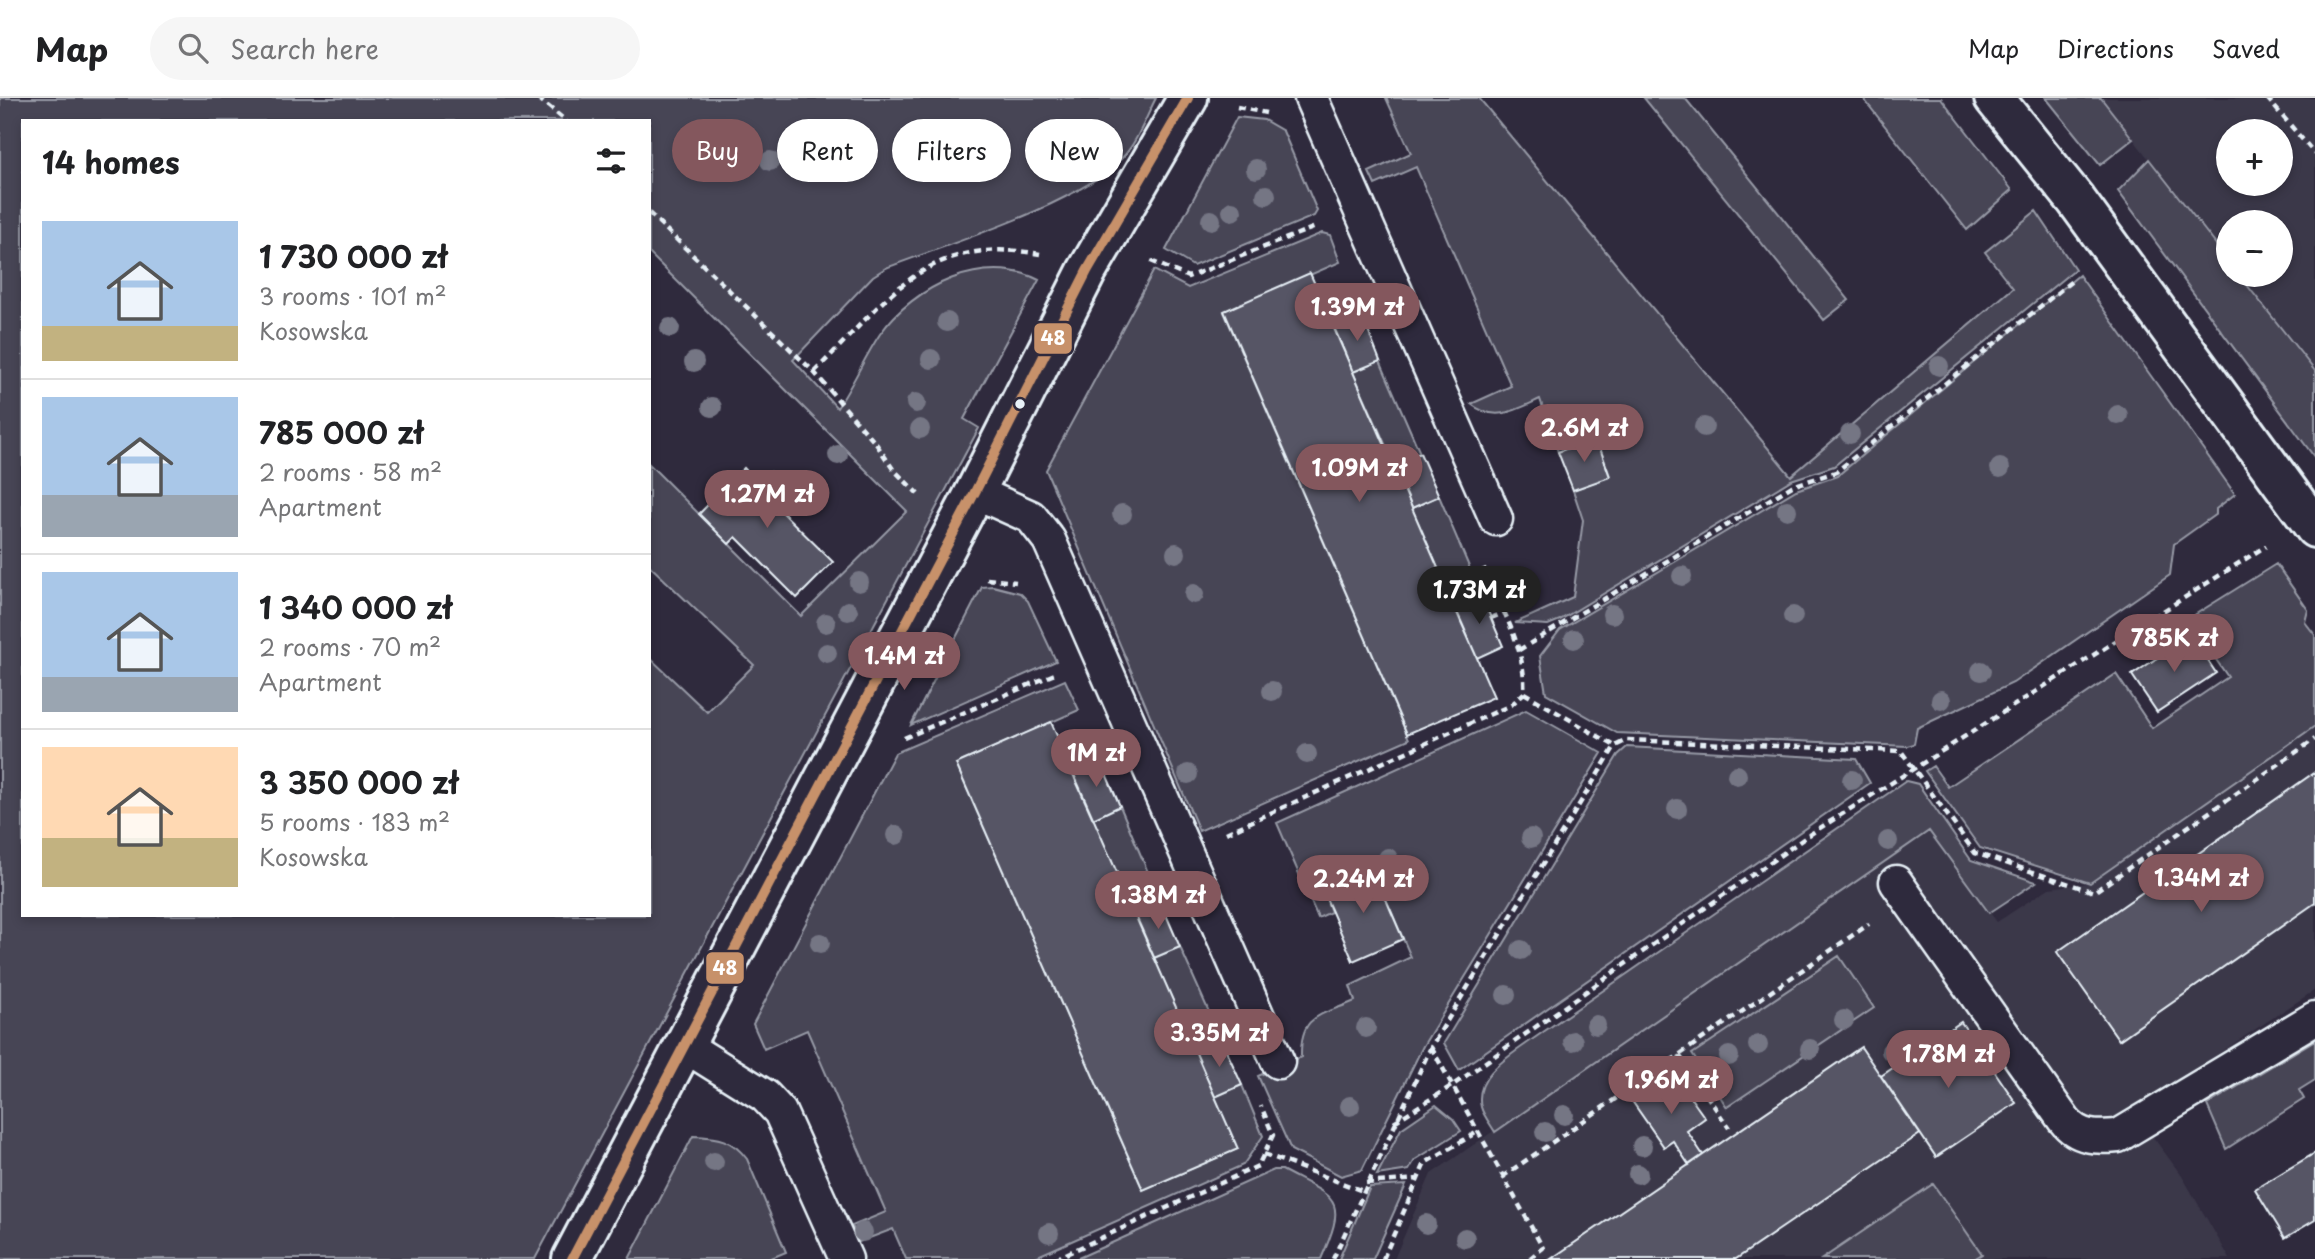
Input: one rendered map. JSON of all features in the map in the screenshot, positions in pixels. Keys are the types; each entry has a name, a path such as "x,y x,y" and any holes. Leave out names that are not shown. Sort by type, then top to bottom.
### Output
{"street":[{"path":"572,1259 967,507 1087,271 1188,98"},
{"path":"1994,98 2070,192 2315,528"}],"lane":[{"path":"1311,98 1496,519"},
{"path":"967,507 1031,517 1042,526 1278,1062"},
{"path":"1902,890 2064,1120 2071,1129 2084,1136 2118,1136 2315,1018"},
{"path":"685,1046 765,1096 780,1112 846,1259"}],"path":[{"path":"538,98 564,119"},
{"path":"2267,98 2315,154"},
{"path":"651,215 814,372 912,489 967,507"},
{"path":"1147,259 1188,277 1322,224"},
{"path":"814,372 901,287 928,267 953,255 982,249 1012,249 1061,259 1087,271"},
{"path":"1519,650 1792,486 1836,472 2079,275"},
{"path":"1394,1122 1453,1085 1809,835 2263,548"},
{"path":"976,581 993,578 1021,585"},
{"path":"1491,618 1503,613"},
{"path":"900,740 1059,672"},
{"path":"1186,852 1511,705 1524,693 1615,747"},
{"path":"1333,1259 1394,1122 1431,1047 1615,747 1627,740 1901,751 1975,853 2094,892 2315,739"},
{"path":"1502,1177 1679,1055 1902,890"},
{"path":"1431,1047 1543,1248 1529,1259"},
{"path":"1679,1055 1729,1128"},
{"path":"1055,1259 1258,1166 1273,1135 1257,1097"},
{"path":"1383,1259 1425,1163 1479,1131"},
{"path":"1264,1154 1363,1191"},
{"path":"1366,1183 1418,1179"}],"shaded area":[{"path":"0,98 1156,98 1141,130 1123,157 1123,119 1025,119 1025,182 1091,182 1011,222 886,268 873,276 793,360 837,408 880,334 911,301 952,278 973,272 1018,272 1039,280 964,419 979,428 535,1259 0,1259"},
{"path":"1386,98 1479,98 1791,476 2013,288 1985,252 2036,211 2075,269 1834,466 1791,480 1560,620 1548,625 1515,623 1573,597 1583,520 1573,490 1610,476 1596,437 1558,452 1540,399 1497,414 1480,410 1471,404 1511,386 1416,167 1375,185 1369,172 1411,153"},
{"path":"1644,98 1685,98 1849,300 1824,320"},
{"path":"1863,98 1941,98 2012,190 1967,230"},
{"path":"2046,98 2101,98 2133,139 2100,165"},
{"path":"2101,98 2315,98 2315,371 2248,287 2293,287 2293,210 2216,210 2216,245"},
{"path":"1237,117 1264,120 1283,131 1317,211 1314,216 1193,266 1166,250"},
{"path":"2149,159 2216,245 2216,287 2248,287 2315,371 2315,458 2118,191"},
{"path":"1322,233 1330,235 1340,262 1224,312 1409,739 1199,831 1046,470 1154,270 1188,288"},
{"path":"2079,275 2235,494 2216,509 2216,514 2174,544 2170,575 2013,683 1917,728 1914,744 1907,746 1617,733 1546,693 1540,656 1560,630 1796,490 1837,476"},
{"path":"1380,361 1420,453 1394,464 1353,372"},
{"path":"1439,496 1481,595 1454,606 1412,508"},
{"path":"2276,564 2308,610 2305,622 2315,635 2315,726 2090,883 1980,848 1925,771 1933,766 1948,787 2116,674 2152,728 2228,677 2188,619"},
{"path":"993,586 1020,593 1028,601 1056,661 911,725 982,587"},
{"path":"1065,680 1079,710 956,764 1143,1190 1237,1149 1215,1097 1242,1085 1263,1136 1243,1165 1031,1259 906,1259 893,1229 859,1242 852,1226 886,1212 807,1030 764,1049 753,1024 895,753"},
{"path":"1526,710 1602,753 1423,1046 1362,1170 1341,1176 1291,1150 1258,1076 1301,1057 1304,1032 1309,1024 1323,1014 1355,1001 1350,986 1411,957 1373,869 1323,890 1331,912 1318,918 1277,823"},
{"path":"2315,726 2315,990 2133,1110 2182,1176 2230,1259 1394,1259 1431,1174 1930,831 1997,922 2049,888 2090,883"},
{"path":"1627,747 1856,759 1870,783 1459,1070 1444,1043 1618,755"},
{"path":"1906,781 1918,784 1971,860 2036,882 1989,913 1929,831 1495,1132 1482,1110 1480,1096 1488,1076 1505,1059"},
{"path":"1120,806 1161,903 1135,915 1093,819"},
{"path":"1180,947 1222,1041 1196,1053 1154,958"},
{"path":"1839,956 1874,1008 1727,1107 1692,1054"},
{"path":"2315,1040 2315,1080 2299,1090 2304,1099 2226,1149 2207,1105"},
{"path":"1436,1105 1453,1119 1461,1131 1415,1160 1409,1170 1377,1175 1401,1129"},
{"path":"693,1136 724,1140 736,1147 747,1159 786,1252 769,1259 629,1259"},
{"path":"1274,1170 1282,1170 1315,1187 1332,1202 1335,1211 1334,1223 1321,1259 1076,1259"},
{"path":"1933,1184 1982,1254 1974,1259 1822,1259"},
{"path":"1406,1185 1373,1259 1339,1259 1370,1187"}],"building":[{"path":"1310,273 1494,697 1407,734 1224,311"},
{"path":"1361,313 1380,361 1353,372 1333,325"},
{"path":"1596,437 1610,477 1573,490 1558,452"},
{"path":"1420,453 1439,496 1412,508 1394,464"},
{"path":"744,468 759,484 771,472 791,491 776,506 833,562 797,598 736,537 729,544 699,514"},
{"path":"1481,595 1503,646 1477,658 1454,606"},
{"path":"2191,635 2216,673 2157,712 2132,675"},
{"path":"1051,722 1238,1149 1143,1190 956,764"},
{"path":"1100,760 1120,806 1093,819 1072,772"},
{"path":"2315,772 2315,903 2119,1040 2057,952"},
{"path":"1373,869 1403,939 1353,961 1323,891"},
{"path":"1161,903 1180,947 1154,958 1135,915"},
{"path":"1961,1022 2016,1103 1936,1157 1881,1076"},
{"path":"1222,1041 1242,1085 1215,1097 1196,1053"},
{"path":"1861,1047 1920,1134 1736,1259 1551,1259"},
{"path":"1673,1073 1705,1118 1687,1131 1703,1155 1689,1165 1673,1141 1664,1147 1632,1101"},
{"path":"2315,1153 2315,1220 2285,1238 2255,1189"}],"transit line":[{"name":"48","path":"572,1259 975,492 1087,271 1188,98"}]}
